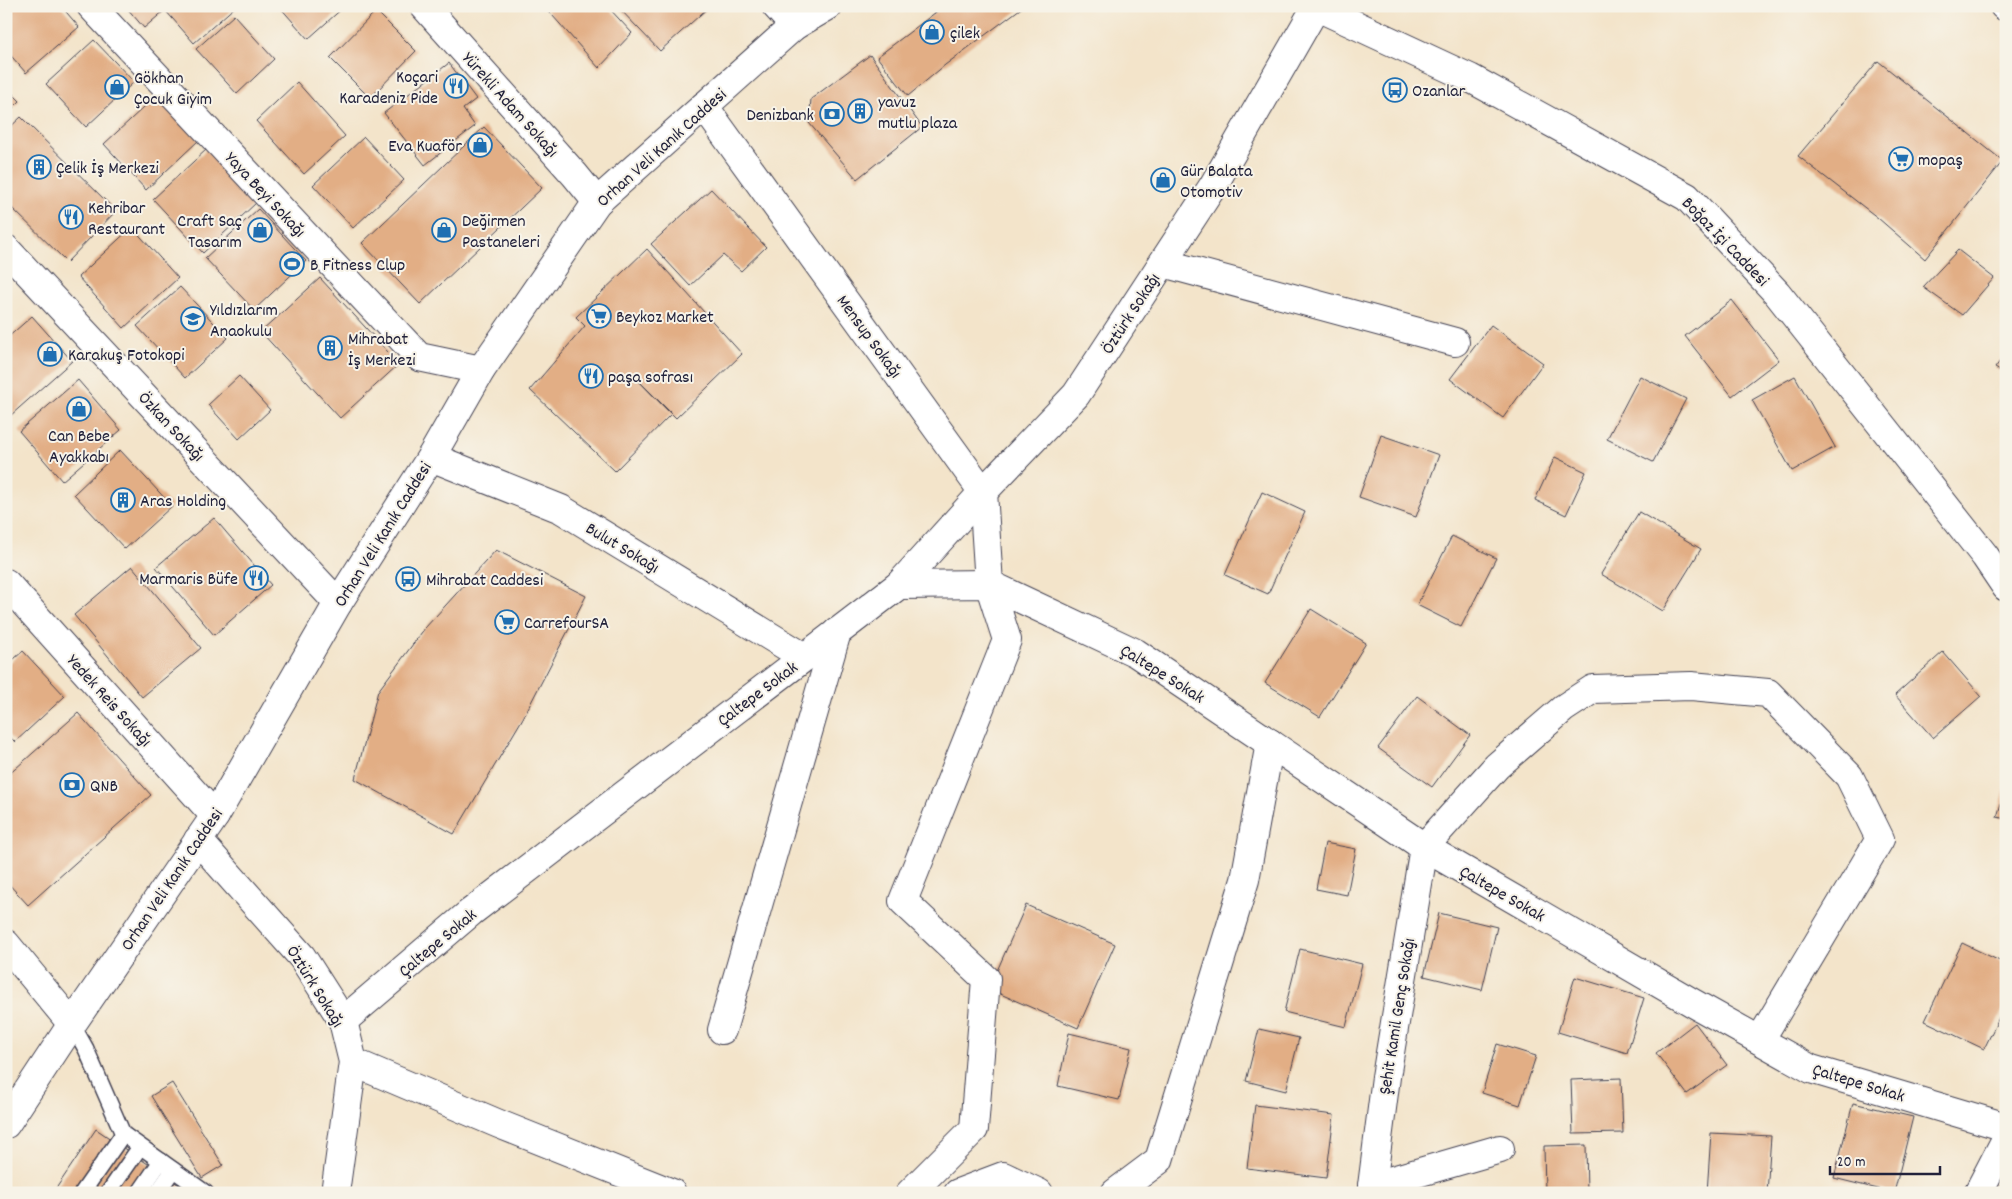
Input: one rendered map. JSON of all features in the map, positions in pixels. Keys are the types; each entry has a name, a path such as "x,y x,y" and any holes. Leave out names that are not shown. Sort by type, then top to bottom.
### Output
{"street":[{"name":"Yaya Beyi Sokağı","path":"91,6 419,357 481,370"},
{"name":"Yürekli Adam Sokağı","path":"424,6 597,202"},
{"name":"Orhan Veli Kanık Caddesi","path":"6,1124 72,1024 215,816 338,603 431,457 481,370 597,202 704,106 785,16 828,6"},
{"name":"Öztürk Sokağı","path":"898,585 983,492 1076,395 1213,186 1316,6"},
{"name":"Boğaz İçi Caddesi","path":"1316,6 1470,78 1687,197 1777,293 1985,556 2006,588"},
{"name":"Mensup Sokağı","path":"704,106 983,492"},
{"name":"Özkan Sokağı","path":"6,249 338,603"},
{"path":"1163,263 1455,342"},
{"name":"Bulut Sokağı","path":"431,457 561,509 804,657"},
{"path":"910,1193 974,1129 986,979 903,902 1007,640 989,584 983,492"},
{"name":"Yedek Reis Sokağı","path":"6,583 215,816"},
{"name":"Çaltepe Sokak","path":"343,1021 471,912 898,585 989,584 1136,653 1424,846 1811,1069 2006,1127"},
{"path":"722,1030 837,632"},
{"path":"1424,846 1496,766 1564,708 1593,689 1690,686 1768,693 1849,776 1880,839 1760,1040"},
{"path":"1114,1193 1159,1160 1245,880 1270,743"},
{"name":"Öztürk Sokağı","path":"198,840 302,957 343,1021 353,1062 335,1193"},
{"name":"Şehit Kamil Genç Sokağı","path":"1424,846 1386,1077 1372,1189 1500,1149"},
{"path":"6,944 72,1024"},
{"path":"353,1062 499,1124 672,1193"},
{"path":"1978,1193 2006,1139"},
{"path":"958,1193 1003,1176 1039,1193"}],"lane":[{"path":"72,1024 86,1049 123,1134 197,1190"},
{"path":"82,1193 123,1134"},
{"path":"108,1193 140,1147"},
{"path":"140,1193 167,1166"},
{"path":"158,1193 167,1166"}],"building":[{"path":"6,6 61,6 79,27 26,73 6,50"},
{"path":"129,6 236,6 194,43 165,10 144,28 127,8"},
{"path":"279,6 345,6 308,39"},
{"path":"544,6 607,6 632,33 599,68"},
{"path":"617,6 710,6 660,51"},
{"path":"944,6 1024,6 945,65 908,96 877,57"},
{"path":"376,11 416,51 370,98 330,58"},
{"path":"234,15 274,59 237,94 196,49"},
{"path":"94,40 134,82 86,127 46,84"},
{"name":"yavuz mutlu plaza","path":"870,55 922,127 857,179 809,123 811,99"},
{"name":"mopaş","path":"1878,61 2003,161 1925,259 1878,218 1798,156"},
{"path":"449,63 476,99 463,109 475,126 425,165 384,113"},
{"path":"297,82 345,136 304,174 256,121"},
{"path":"6,87 20,101 6,115"},
{"path":"157,95 199,140 146,190 104,144"},
{"name":"Çelik İş Merkezi","path":"21,117 116,211 67,262 6,202 6,131"},
{"path":"484,127 542,188 420,304 362,243"},
{"path":"364,137 404,180 353,228 313,185"},
{"path":"207,149 257,202 203,253 153,199"},
{"path":"711,189 766,247 741,271 723,255 690,286 651,244"},
{"path":"258,209 306,261 254,310 205,258"},
{"path":"132,227 178,278 124,328 78,277"},
{"path":"647,249 742,354 676,418 631,373 671,414 615,471 530,390 585,326 576,317"},
{"path":"1958,250 1994,278 1962,315 1923,287"},
{"name":"Mihrabat İş Merkezi","path":"320,278 399,364 340,418 261,332"},
{"path":"180,287 228,338 185,378 137,326"},
{"path":"1732,300 1779,360 1732,396 1685,336"},
{"path":"32,316 72,361 10,416 6,412 6,339"},
{"path":"1491,325 1543,363 1503,418 1450,379"},
{"path":"2006,353 2006,374 1995,368"},
{"path":"239,376 270,410 239,439 208,405"},
{"path":"1640,376 1686,399 1653,462 1607,439"},
{"path":"1795,376 1835,447 1792,471 1752,400"},
{"path":"78,380 121,430 62,481 19,431"},
{"path":"1381,435 1439,455 1416,517 1359,497"},
{"name":"Aras Holding","path":"120,450 172,506 125,549 74,494"},
{"path":"1555,457 1586,472 1566,515 1535,500"},
{"path":"1262,492 1305,512 1268,594 1225,575"},
{"path":"1639,512 1701,549 1663,611 1601,574"},
{"path":"214,518 271,585 214,635 156,567"},
{"path":"1452,536 1496,558 1461,627 1417,605"},
{"path":"496,550 586,596 523,718 454,834 355,779 378,691 425,628"},
{"path":"132,566 201,648 142,697 74,615"},
{"path":"1311,609 1366,643 1320,717 1265,683"},
{"path":"23,651 65,696 15,742 6,733 6,666"},
{"path":"1943,652 1981,696 1933,738 1895,695"},
{"path":"1417,696 1470,735 1432,787 1378,748"},
{"path":"78,713 151,795 28,905 6,881 6,777"},
{"path":"2006,790 2006,819 1997,817"},
{"path":"1325,843 1356,849 1347,895 1316,889"},
{"path":"1026,905 1115,944 1078,1028 989,989"},
{"path":"1439,913 1497,927 1482,990 1424,976"},
{"path":"1962,943 2006,964 2006,1003 1984,1049 1925,1021"},
{"path":"1300,949 1362,964 1346,1027 1284,1012"},
{"path":"1575,977 1644,998 1627,1053 1558,1032"},
{"path":"1695,1023 1727,1065 1687,1094 1656,1053"},
{"path":"1259,1029 1299,1038 1286,1091 1246,1081"},
{"path":"1069,1033 1131,1048 1119,1100 1058,1086"},
{"path":"1497,1044 1536,1056 1520,1105 1482,1093"},
{"path":"1621,1078 1623,1133 1573,1134 1571,1080"},
{"path":"172,1083 223,1165 202,1178 151,1096"},
{"path":"1853,1103 1913,1117 1894,1193 1834,1178"},
{"path":"1255,1105 1334,1115 1326,1178 1247,1168"},
{"path":"96,1129 191,1193 53,1193"},
{"path":"1711,1133 1771,1136 1767,1193 1707,1193"},
{"path":"1586,1145 1587,1193 1545,1193 1544,1146"}],"place":[{"name":"çilek","path":"932,32"},
{"name":"Koçari Karadeniz Pide","path":"456,86"},
{"name":"Gökhan Çocuk Giyim","path":"117,87"},
{"name":"Ozanlar","path":"1395,90"},
{"name":"yavuz mutlu plaza","path":"860,111"},
{"name":"Denizbank","path":"832,114"},
{"name":"Eva Kuaför","path":"480,145"},
{"name":"mopaş","path":"1901,159"},
{"name":"Çelik İş Merkezi","path":"39,167"},
{"name":"Gür Balata Otomotiv","path":"1163,180"},
{"name":"Kehribar Restaurant","path":"71,217"},
{"name":"Craft Saç Tasarım","path":"260,230"},
{"name":"Değirmen Pastaneleri","path":"444,230"},
{"name":"B Fitness Clup","path":"292,264"},
{"name":"Beykoz Market","path":"599,316"},
{"name":"Yıldızlarım Anaokulu","path":"193,319"},
{"name":"Mihrabat İş Merkezi","path":"330,348"},
{"name":"Karakuş Fotokopi","path":"50,354"},
{"name":"paşa sofrası","path":"591,376"},
{"name":"Can Bebe Ayakkabı","path":"79,409"},
{"name":"Aras Holding","path":"123,500"},
{"name":"Marmaris Büfe","path":"256,578"},
{"name":"Mihrabat Caddesi","path":"408,579"},
{"name":"CarrefourSA","path":"507,622"},
{"name":"QNB","path":"72,785"}]}
